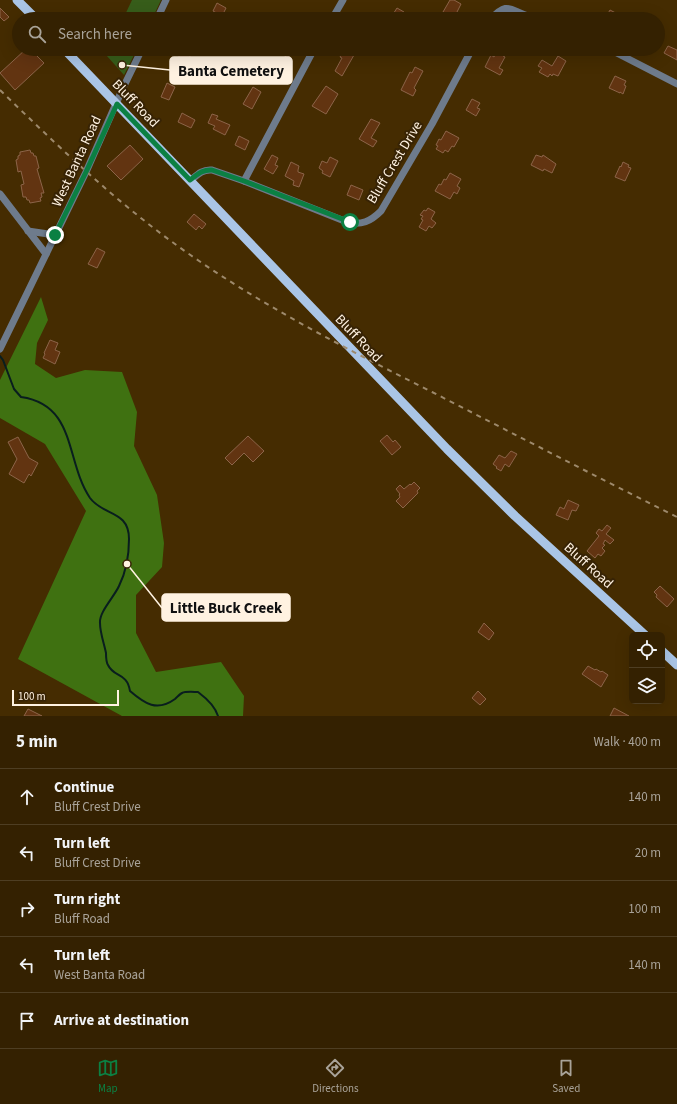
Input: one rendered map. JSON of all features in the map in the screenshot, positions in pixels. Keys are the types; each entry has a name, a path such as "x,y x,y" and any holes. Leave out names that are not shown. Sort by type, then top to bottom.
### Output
{"main road":[{"path":"17,0 29,12"},
{"name":"Bluff Road","path":"71,56 456,459 515,516 642,632"},
{"path":"665,654 677,665"}],"street":[{"path":"160,12 166,0"},
{"path":"336,12 343,0"},
{"path":"500,12 510,8 519,12"},
{"name":"West Banta Road","path":"0,349 86,172 139,56"},
{"path":"244,181 310,56"},
{"name":"Bluff Crest Drive","path":"190,180 201,172 208,170 244,181 350,222 360,223 374,219 381,211 432,124 468,56"},
{"path":"623,56 677,84"},
{"path":"0,194 46,254"},
{"path":"28,231 55,235"}],"green space":[{"path":"132,0 161,0 155,12 126,12"},
{"path":"107,56 134,56 124,75"},
{"path":"41,297 48,320 37,343 35,364 56,378 85,370 122,372 137,412 134,446 157,495 164,543 162,567 136,595 136,633 156,672 221,662 244,696 243,716 122,716 18,659 86,511 45,444 0,418 0,380"}],"building":[{"path":"450,0 454,0 461,4 457,12 443,12"},
{"path":"217,3 226,8 224,12 213,11"},
{"path":"0,8 9,17 4,21 0,17"},
{"path":"397,8 404,12 394,12"},
{"path":"668,46 677,50 677,60 665,54"},
{"path":"18,56 37,56 44,63 15,90 0,73"},
{"path":"179,56 190,56 187,62 178,58"},
{"path":"353,56 342,76 335,71 342,58 340,57"},
{"path":"490,56 505,57 499,68 503,70 500,75 485,67"},
{"path":"558,56 566,61 558,76 553,74 552,76 550,74 548,77 539,72 542,68 538,66 542,60 552,66"},
{"path":"415,67 423,71 414,88 416,90 413,96 401,90 410,72 412,73"},
{"path":"615,76 626,81 623,94 609,88"},
{"path":"167,83 175,87 169,100 161,97"},
{"path":"326,86 338,94 326,114 312,106"},
{"path":"253,87 261,92 252,109 243,104"},
{"path":"472,99 480,103 477,108 480,109 476,116 466,110"},
{"path":"182,113 195,120 191,128 178,122"},
{"path":"212,114 218,116 216,119 230,125 225,135 213,129 215,126 208,123"},
{"path":"371,119 380,123 371,138 377,141 373,147 359,139"},
{"path":"446,131 459,138 454,147 452,146 448,152 445,150 443,153 436,149 438,146 436,145"},
{"path":"239,136 249,141 245,150 235,145"},
{"path":"130,145 143,159 121,180 107,166"},
{"path":"30,150 34,156 36,156 39,168 37,169 44,193 41,193 41,201 30,203 26,197 23,197 21,185 24,184 21,171 18,172 16,160 20,155 20,152"},
{"path":"272,155 278,158 275,165 278,166 273,174 264,169"},
{"path":"536,155 542,157 543,155 556,164 552,173 544,169 543,171 531,165"},
{"path":"330,157 338,161 330,177 322,173 323,171 319,168 322,161 327,163"},
{"path":"291,162 299,166 298,172 304,174 299,187 293,185 294,181 285,176"},
{"path":"623,162 631,168 625,181 615,177"},
{"path":"450,173 461,179 457,186 460,188 457,194 454,192 450,199 435,191 444,179 446,180"},
{"path":"351,185 363,190 359,200 347,195"},
{"path":"428,208 435,212 431,219 436,223 432,228 429,226 426,231 419,227 423,220 421,219 423,216 420,215"},
{"path":"194,214 206,224 202,229 199,226 196,230 187,222"},
{"path":"97,248 105,252 97,268 88,264"},
{"path":"50,340 58,343 55,350 60,352 55,364 43,358"},
{"path":"387,435 393,442 395,440 401,447 392,455 380,441"},
{"path":"248,436 264,451 253,462 244,453 232,465 225,458"},
{"path":"18,437 29,458 38,463 31,476 29,474 24,483 9,474 17,459 8,442"},
{"path":"511,451 517,454 509,467 505,464 501,471 496,468 497,467 493,464 499,455 505,458"},
{"path":"414,482 420,488 417,491 418,493 403,508 396,501 400,497 400,494 396,489 400,485 404,489"},
{"path":"568,500 579,505 576,511 572,510 568,520 556,515 560,507 564,509"},
{"path":"607,525 611,528 606,534 614,540 610,544 605,540 603,544 605,545 602,548 605,551 601,556 598,554 595,558 587,551 599,536 596,533 599,529 602,531"},
{"path":"660,586 674,599 667,607 656,597 657,595 654,592"},
{"path":"484,623 494,633 489,640 478,632"},
{"path":"588,666 608,675 601,687 582,674"},
{"path":"478,691 486,699 480,705 472,698"},
{"path":"614,708 629,716 610,716"},
{"path":"28,709 42,716 24,716"}],"waterway":[{"path":"0,356 14,389 21,397 39,402 52,411 61,423 82,483 90,498 95,504 120,518 125,523 128,530 129,539 127,563 124,575 117,590 104,609 100,619 106,661 108,665 114,672 126,681 130,691 146,703 157,706 162,705 169,703 181,693 198,692 207,700 217,712 218,716"}],"railway":[{"path":"0,90 68,155 115,197 164,236 218,274 308,328 677,517"}],"place":[{"name":"Banta Cemetery","path":"122,65"},
{"name":"Little Buck Creek","path":"127,564"}],"route":[{"path":"55,235 117,104 190,180 201,172 212,170 350,222"}]}
